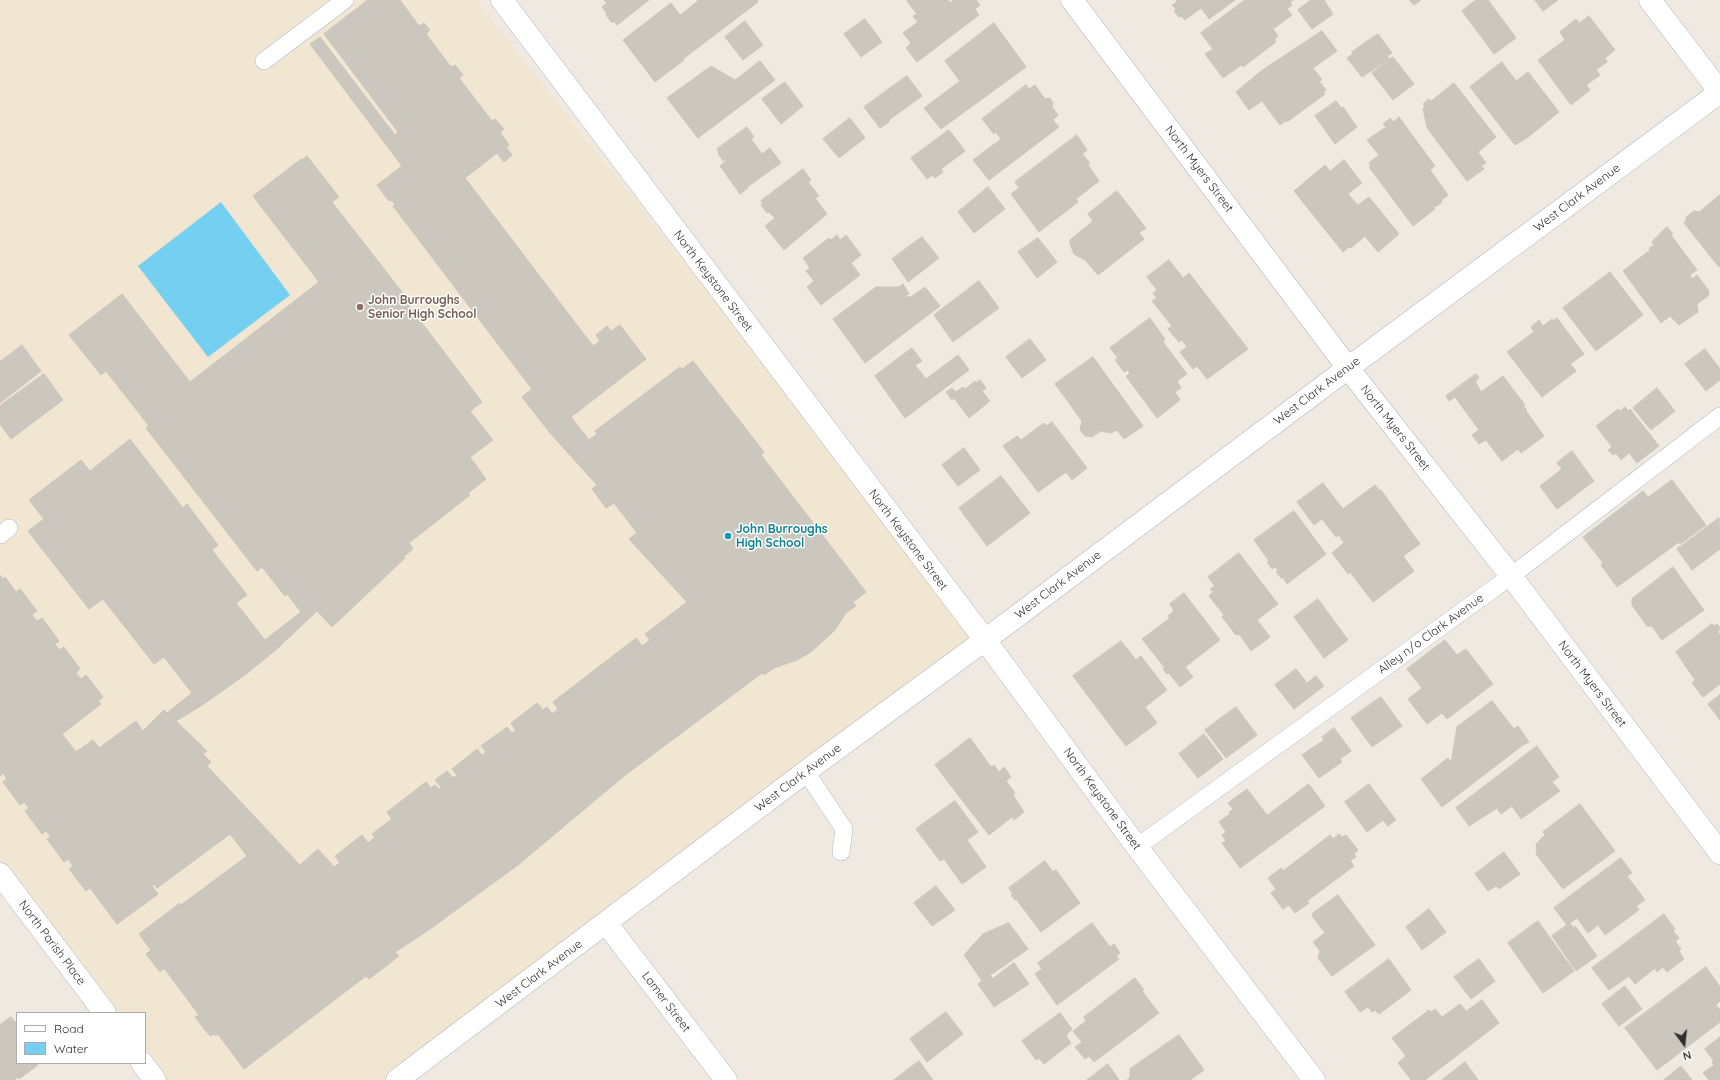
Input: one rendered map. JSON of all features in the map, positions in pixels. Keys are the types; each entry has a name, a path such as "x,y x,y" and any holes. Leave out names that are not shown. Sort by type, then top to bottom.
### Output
{"street":[{"name":"North Keystone Street","path":"502,0 985,640 1137,847 1314,1080"},
{"name":"North Myers Street","path":"1072,0 1348,368 1511,576 1720,853"},
{"path":"1650,0 1720,92"},
{"name":"West Clark Avenue","path":"397,1080 806,772 1720,92"},
{"name":"North Parish Place","path":"0,874 104,1012"},
{"name":"Lamer Street","path":"606,923 726,1080"},
{"path":"143,1064 155,1080"}],"lane":[{"path":"264,61 345,0"},
{"name":"Alley n/o Clark Avenue","path":"1137,847 1511,576 1720,416"},
{"path":"806,772 844,829 841,852"}],"shaded area":[{"name":"John Burroughs Senior High School","path":"0,0 475,0 985,640 397,1080 159,1080 146,1062 146,1012 110,1012 0,859"}],"water":[{"path":"221,202 290,295 208,357 138,266"}],"building":[{"name":"John Burroughs High School","path":"368,0 400,0 419,26 424,23 430,30 426,34 451,67 455,65 463,75 459,78 492,121 495,119 504,129 500,132 509,145 506,147 512,155 504,162 497,153 465,178 593,346 600,341 596,335 607,326 611,331 620,325 646,359 571,417 589,440 597,434 595,431 680,367 682,369 693,361 764,452 761,455 866,592 853,602 856,606 846,613 834,631 811,652 797,660 774,668 764,675 762,673 624,776 518,865 423,934 395,952 399,956 369,979 366,976 244,1069 218,1034 216,1036 214,1034 210,1036 195,1017 199,1015 164,968 160,972 146,954 151,950 139,934 247,856 230,834 157,888 154,884 152,886 158,894 117,924 90,888 86,891 69,869 73,866 68,859 64,862 47,839 51,837 46,831 42,834 25,811 29,808 24,802 20,805 3,782 7,779 3,773 0,776 0,575 3,579 5,577 16,592 20,589 37,611 32,615 37,621 42,618 59,641 55,644 59,650 64,647 80,669 76,673 81,679 86,675 103,697 98,701 101,704 62,734 76,752 93,740 99,748 136,721 143,731 164,710 167,713 192,693 164,657 154,664 103,599 89,609 28,531 44,519 29,500 81,460 90,471 130,439 183,508 187,504 218,545 212,550 247,595 236,603 265,640 301,612 287,594 285,596 262,567 257,571 146,428 149,426 106,371 101,375 69,335 122,294 190,382 319,282 253,196 307,156 339,197 332,202 402,292 400,294 482,402 470,411 493,440 470,457 486,479 468,493 470,495 409,543 413,549 403,557 405,558 332,627 317,611 277,649 246,674 204,704 176,721 207,751 203,754 211,762 207,766 300,865 318,849 334,867 340,863 335,856 362,835 368,843 375,837 372,834 392,819 387,812 426,782 431,788 435,785 439,789 441,787 435,780 447,771 453,778 457,775 452,769 477,749 482,755 486,752 481,746 507,727 512,733 516,730 511,723 537,703 543,710 547,707 552,714 558,709 553,702 636,638 642,646 650,640 645,634 687,602 629,539 637,533 614,503 606,508 592,489 597,485 550,433 522,397 532,389 393,206 395,204 391,200 389,201 377,185 402,166 310,44 320,37 395,135 398,132 324,34"},
{"path":"604,0 649,0 617,25 614,21 612,23 606,15 607,14 602,7 607,3"},
{"path":"699,0 757,0 758,2 655,82 623,40 671,3 680,15"},
{"path":"948,0 950,3 953,0 976,0 980,5 975,9 979,15 917,62 906,48 911,43 903,33 918,22 913,16 917,14 907,1"},
{"path":"1176,0 1235,0 1209,19 1201,8 1185,20 1181,16 1179,17 1174,11 1176,9 1172,5 1177,2"},
{"path":"1245,0 1293,0 1290,2 1292,5 1287,9 1292,15 1273,29 1278,36 1274,40 1276,42 1243,67 1241,65 1223,78 1205,54 1213,49 1201,33"},
{"path":"1311,0 1324,0 1333,14 1312,29 1298,10"},
{"path":"1410,0 1421,0 1414,5"},
{"path":"1476,0 1488,0 1516,38 1494,54 1462,11"},
{"path":"1535,0 1558,0 1543,11"},
{"path":"1589,16 1615,50 1605,58 1607,62 1596,70 1600,75 1586,85 1590,90 1571,105 1538,60 1565,40 1560,32 1576,19 1579,23"},
{"path":"865,19 882,42 861,57 844,34"},
{"path":"745,21 763,45 743,60 725,37"},
{"path":"994,23 1026,67 941,129 924,108 960,81 945,61"},
{"path":"1322,31 1337,51 1313,68 1322,80 1319,81 1326,90 1323,92 1325,94 1287,122 1287,120 1280,125 1262,101 1249,110 1236,92 1261,71"},
{"path":"1378,34 1392,53 1387,56 1389,59 1362,77 1347,58 1353,54 1352,52"},
{"path":"1393,57 1414,84 1393,100 1372,73"},
{"path":"760,61 775,80 698,138 667,98 711,66 735,80"},
{"path":"1502,62 1516,81 1528,72 1559,112 1527,138 1515,145 1470,87"},
{"path":"907,76 922,96 880,128 864,107"},
{"path":"785,82 803,106 781,124 762,99"},
{"path":"1454,83 1496,137 1478,152 1486,163 1481,166 1484,169 1467,181 1427,128 1423,108 1425,106 1423,104 1429,99 1431,101"},
{"path":"1026,85 1029,89 1035,85 1045,99 1050,98 1053,103 1052,107 1058,115 1053,120 1059,127 989,180 973,160 1001,139 996,132 994,134 982,119"},
{"path":"1336,101 1341,108 1343,107 1357,127 1335,144 1315,116"},
{"path":"1399,117 1435,166 1430,170 1448,195 1441,200 1442,202 1437,206 1433,207 1435,209 1413,226 1369,167 1371,166 1369,163 1379,155 1367,140 1386,127 1383,124 1390,118 1393,122"},
{"path":"850,118 865,138 839,158 823,139"},
{"path":"747,127 754,137 751,139 762,154 770,148 781,163 747,187 748,188 740,194 720,166 726,161 725,159 723,161 717,149"},
{"path":"949,130 965,151 941,169 943,172 935,178 933,175 927,179 911,158"},
{"path":"1077,135 1087,150 1082,154 1090,163 1088,165 1099,181 1076,199 1078,202 1039,232 1011,194 1019,188 1015,182"},
{"path":"1344,160 1362,183 1348,194 1358,205 1369,197 1399,234 1378,252 1365,236 1351,248 1349,247 1343,252 1294,191 1325,165 1330,171"},
{"path":"803,169 811,180 808,182 819,196 815,198 827,214 784,250 765,226 775,218 769,212 767,213 761,205 763,204 761,201"},
{"path":"988,187 1005,209 974,233 958,212"},
{"path":"1117,191 1146,228 1139,233 1144,239 1098,275 1085,260 1074,254 1070,240 1093,221 1088,214"},
{"path":"1720,195 1719,267 1684,223 1686,221 1686,217 1694,211 1699,212"},
{"path":"1667,227 1673,234 1671,235 1697,270 1690,275 1692,279 1697,275 1709,291 1708,296 1697,304 1698,312 1679,325 1670,316 1661,323 1623,271 1650,250 1649,248 1654,245 1652,242"},
{"path":"837,235 840,240 846,235 861,255 851,263 860,275 821,305 807,287 814,281 806,271 810,268 803,258 829,238 831,240"},
{"path":"922,237 939,258 908,282 892,259"},
{"path":"1038,238 1057,262 1037,278 1018,252"},
{"path":"1169,260 1183,278 1189,273 1248,349 1207,379 1197,366 1193,369 1180,352 1187,347 1182,340 1179,342 1168,329 1172,326 1152,301 1157,298 1153,293 1157,290 1147,277"},
{"path":"1610,272 1643,315 1596,351 1563,308"},
{"path":"979,281 999,308 953,342 934,315"},
{"path":"903,284 909,294 906,295 907,297 911,297 925,287 940,306 865,363 833,319 876,287 899,287"},
{"path":"1150,318 1165,339 1163,342 1187,374 1177,381 1181,388 1175,392 1180,400 1157,418 1126,376 1130,374 1128,370 1124,372 1115,360 1118,358 1110,348"},
{"path":"1557,318 1584,354 1570,364 1576,371 1542,397 1507,352 1534,332 1531,327 1539,320 1543,326 1552,319 1553,321"},
{"path":"1030,339 1046,360 1022,378 1006,357"},
{"path":"22,345 41,371 0,403 0,362"},
{"path":"912,348 922,361 915,365 926,379 958,355 969,370 905,418 875,376"},
{"path":"1705,349 1720,369 1720,380 1706,391 1685,364"},
{"path":"1093,357 1143,426 1124,439 1117,430 1111,433 1101,431 1092,437 1085,436 1080,430 1082,421 1055,384"},
{"path":"44,374 63,400 11,439 0,424 0,406"},
{"path":"1476,374 1479,378 1475,381 1481,392 1503,376 1525,405 1523,406 1527,410 1526,411 1544,436 1521,453 1518,449 1502,461 1486,440 1479,444 1472,435 1479,430 1455,397 1449,401 1446,396"},
{"path":"980,380 986,388 982,391 990,401 969,418 954,398 952,400 946,392 952,388 956,392 963,387 965,389 975,381 976,383"},
{"path":"1657,388 1675,411 1651,430 1633,408"},
{"path":"1625,407 1628,411 1630,409 1659,446 1637,463 1629,453 1621,460 1616,453 1613,455 1608,450 1612,447 1596,426 1618,409 1620,411"},
{"path":"1052,422 1087,468 1072,480 1066,472 1038,492 1003,446 1017,436 1021,440 1044,423 1046,426"},
{"path":"964,448 980,470 958,486 942,465"},
{"path":"1572,451 1594,481 1557,509 1540,486 1562,469 1557,463"},
{"path":"1001,476 1030,513 987,546 959,508"},
{"path":"1672,480 1706,525 1680,544 1679,542 1617,587 1601,565 1603,563 1583,537 1643,491 1648,497"},
{"path":"1323,483 1343,509 1375,485 1380,491 1381,490 1420,544 1403,556 1414,571 1373,602 1350,572 1348,574 1332,553 1344,543 1339,535 1336,537 1322,519 1314,525 1297,502"},
{"path":"1294,511 1326,554 1287,584 1283,577 1281,578 1276,572 1278,570 1275,567 1272,569 1267,562 1269,561 1254,540"},
{"path":"1719,518 1720,549 1692,570 1677,549"},
{"path":"1239,553 1278,604 1257,620 1270,637 1251,651 1239,634 1236,635 1222,617 1224,615 1209,596 1213,592 1210,589 1215,586 1208,577"},
{"path":"1673,567 1704,610 1662,640 1652,626 1647,626 1632,605 1632,599"},
{"path":"1184,593 1220,640 1185,667 1193,677 1180,687 1169,673 1167,674 1163,669 1165,668 1142,639 1170,618 1168,616 1174,611 1170,604"},
{"path":"1318,599 1348,640 1324,658 1294,617"},
{"path":"1712,624 1714,626 1717,624 1720,628 1718,632 1720,635 1720,684 1703,697 1692,683 1695,680 1676,652"},
{"path":"1445,640 1457,655 1466,649 1493,684 1447,719 1442,713 1427,724 1408,699 1422,688 1407,669"},
{"path":"1121,641 1136,660 1141,656 1167,690 1145,707 1157,723 1126,746 1073,676"},
{"path":"1296,669 1307,683 1316,676 1324,686 1294,709 1275,685"},
{"path":"1720,695 1720,720 1708,704"},
{"path":"1381,697 1402,726 1372,747 1351,718"},
{"path":"1492,701 1514,729 1518,726 1529,742 1442,807 1421,779 1448,758 1451,763 1457,727"},
{"path":"1236,707 1257,735 1226,758 1205,730"},
{"path":"1334,728 1351,751 1340,759 1342,762 1319,778 1302,755 1324,740 1322,737"},
{"path":"1204,734 1223,759 1198,778 1179,754"},
{"path":"970,738 991,767 994,765 999,772 1004,767 1011,777 1006,781 1015,793 1013,795 1024,812 1014,820 1012,817 989,835 935,765"},
{"path":"1537,746 1559,777 1552,782 1560,791 1521,819 1512,806 1501,814 1497,808 1469,826 1456,808"},
{"path":"1309,784 1325,806 1240,868 1222,843 1226,841 1222,835 1226,832 1219,822 1230,814 1229,812 1233,809 1228,803 1247,789 1267,815"},
{"path":"1369,784 1396,820 1388,826 1383,820 1367,832 1345,802"},
{"path":"955,801 978,832 967,840 986,867 962,884 944,859 940,861 916,829"},
{"path":"1580,804 1615,851 1563,889 1536,854 1536,844 1545,835 1543,832"},
{"path":"1339,834 1342,837 1346,835 1358,850 1354,854 1356,857 1350,861 1354,866 1307,901 1309,903 1295,913 1289,905 1283,909 1271,893 1276,889 1268,878 1281,868 1283,871 1330,835 1333,839"},
{"path":"1504,852 1520,874 1499,889 1496,886 1488,891 1475,874"},
{"path":"1621,858 1632,873 1627,876 1645,900 1636,906 1639,910 1605,935 1598,925 1588,933 1577,918 1567,925 1554,908"},
{"path":"1045,861 1053,872 1056,870 1080,903 1041,932 1016,899 1015,900 1011,895 1013,894 1009,888"},
{"path":"936,886 955,910 932,926 914,903"},
{"path":"1338,895 1375,945 1332,976 1318,958 1320,951 1313,942 1325,933 1312,916 1313,913"},
{"path":"1429,909 1446,932 1422,950 1406,927"},
{"path":"1664,914 1675,929 1673,931 1679,938 1675,941 1681,949 1679,951 1684,959 1667,972 1663,967 1657,972 1655,968 1635,984 1629,976 1609,990 1592,968"},
{"path":"1538,921 1574,971 1543,993 1508,943"},
{"path":"1009,923 1028,949 982,981 964,955 983,934"},
{"path":"1092,923 1110,947 1114,944 1120,953 1116,956 1119,959 1057,1005 1035,974 1042,969 1038,963"},
{"path":"1570,923 1573,928 1575,926 1597,956 1576,971 1552,936"},
{"path":"1389,959 1411,990 1379,1014 1375,1010 1372,1012 1368,1007 1360,1012 1345,992"},
{"path":"1479,959 1495,981 1471,999 1454,977"},
{"path":"1014,963 1029,984 994,1007 978,984 990,976 993,978"},
{"path":"1706,967 1720,987 1720,1001 1716,1005 1720,1010 1720,1022 1657,1070 1625,1028"},
{"path":"1135,978 1144,990 1142,991 1159,1013 1094,1062 1089,1056 1085,1059 1075,1047 1082,1042 1073,1031 1086,1021 1084,1017"},
{"path":"1625,986 1642,1009 1619,1026 1602,1004"},
{"path":"1482,1000 1499,1023 1425,1080 1411,1080 1398,1063 1406,1056 1392,1038 1429,1010 1431,1012 1435,1009 1442,1017 1460,1004 1466,1011"},
{"path":"946,1012 963,1034 927,1062 910,1039"},
{"path":"1060,1013 1072,1029 1066,1036 1071,1043 1044,1064 1039,1058 1036,1060 1022,1041"},
{"path":"11,1017 16,1022 16,1064 38,1065 19,1079 18,1077 14,1080 0,1080 0,1025"},
{"path":"1179,1035 1204,1070 1190,1080 1127,1080 1130,1078 1130,1069"},
{"path":"1720,1037 1720,1080 1709,1080 1703,1073 1714,1065 1712,1062 1714,1061 1705,1049"},
{"path":"919,1061 933,1080 894,1080"},
{"path":"1465,1062 1478,1080 1442,1080"},
{"path":"1108,1064 1119,1080 1087,1080"},
{"path":"1681,1066 1692,1080 1664,1080"}],"place":[{"name":"John Burroughs Senior High School","path":"360,307"},
{"name":"John Burroughs High School","path":"728,536"}]}
